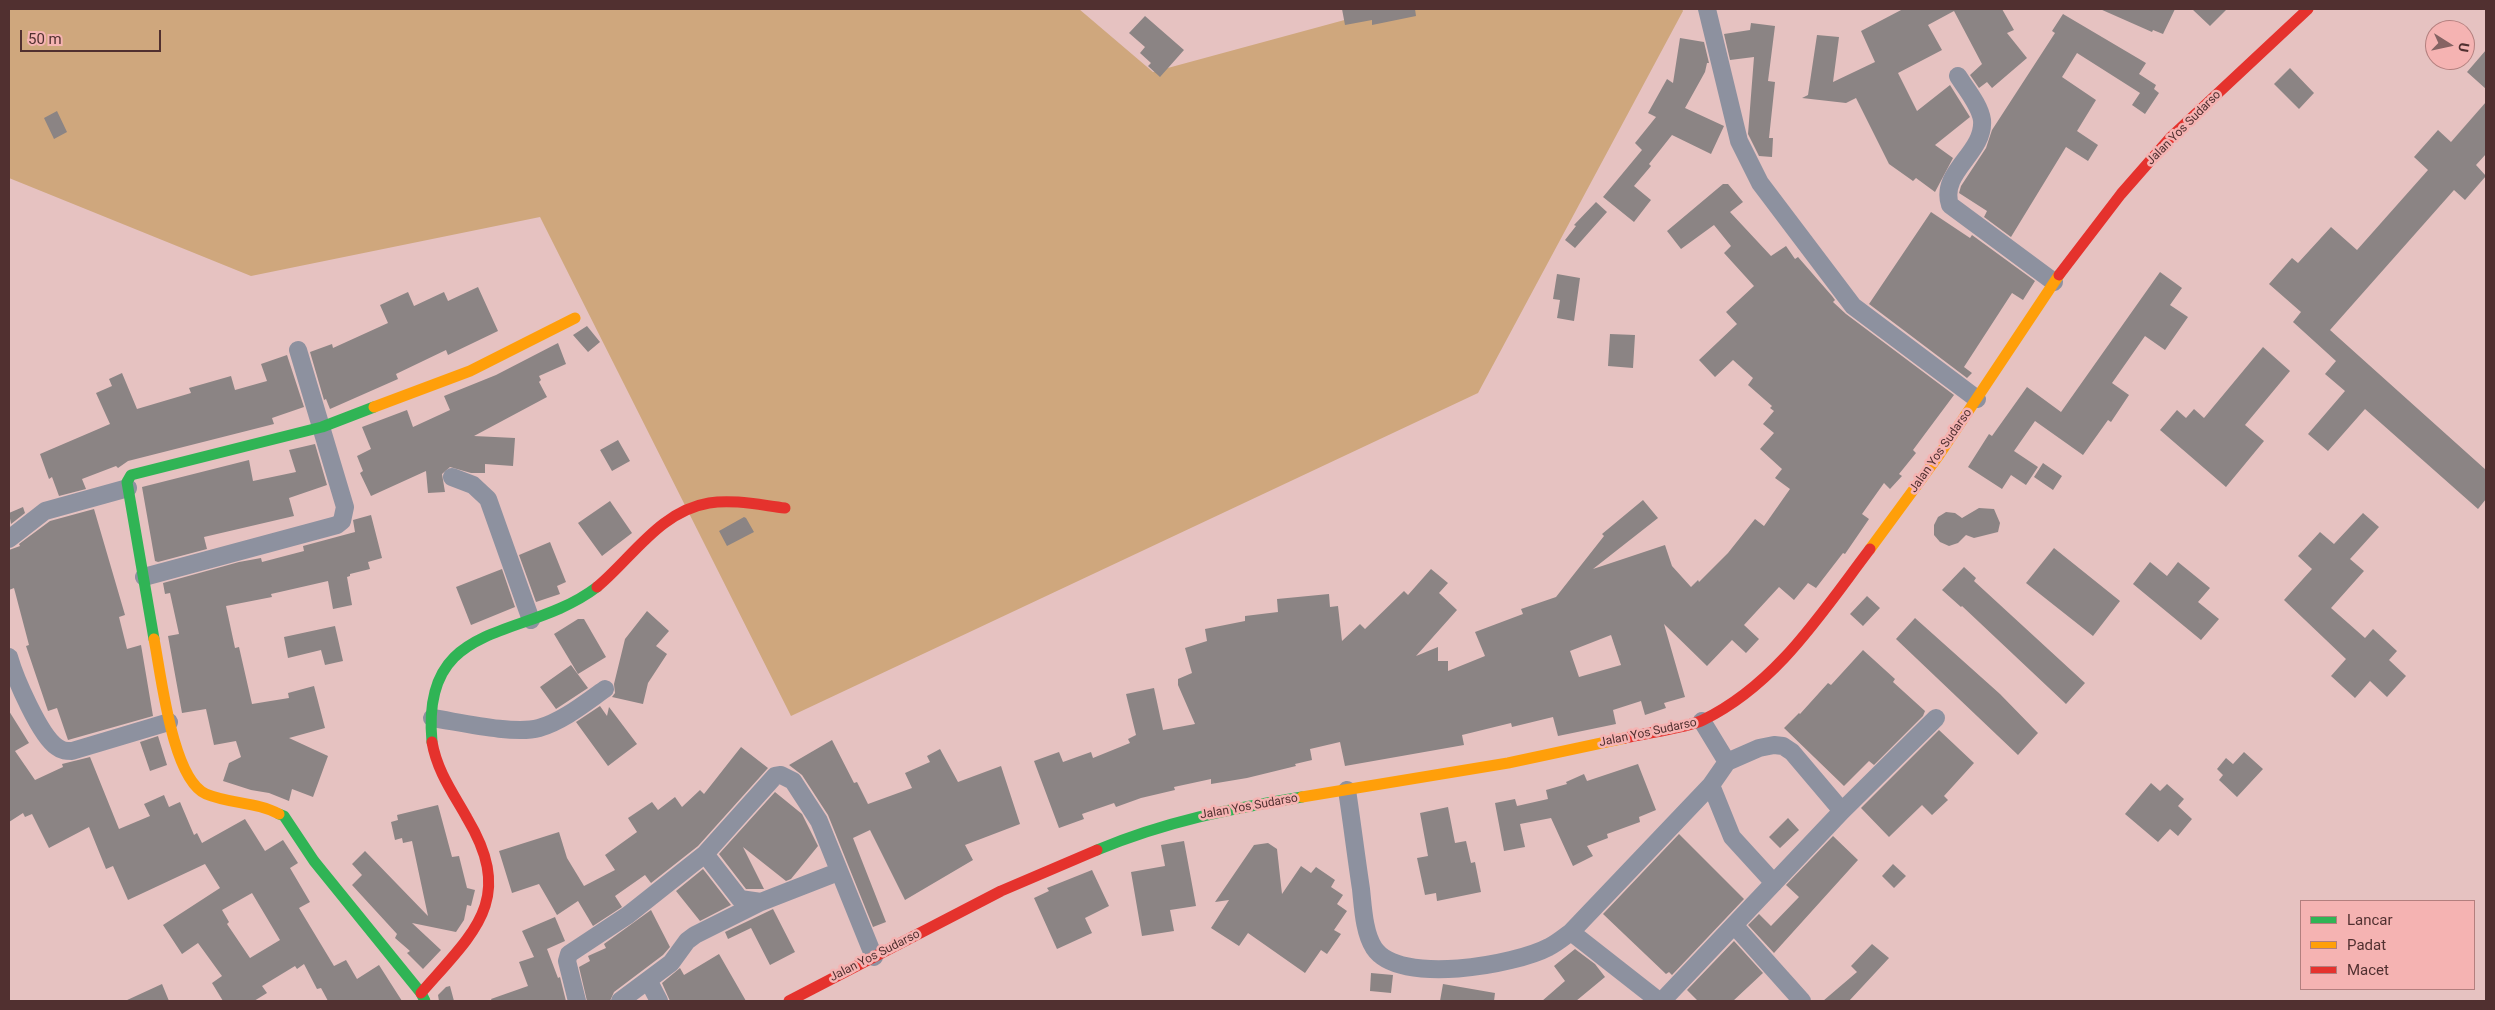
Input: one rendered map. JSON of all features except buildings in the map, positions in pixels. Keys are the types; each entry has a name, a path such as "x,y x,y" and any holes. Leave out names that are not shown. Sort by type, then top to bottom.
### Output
{"main road":[{"name":"Jalan Yos Sudarso","path":"789,1001 1001,891 1146,831 1170,823 1235,808 1508,763 1702,721 1756,687 1806,634 1939,455 2054,282 2121,194 2171,137 2308,9"},
{"path":"575,318 470,371 322,427 131,475 127,482 169,722 185,773 192,784 216,798 230,802 267,806 284,816 314,861 423,997 480,922 488,901 491,877 487,858 478,836 440,772 433,748 432,718 434,694 438,680 447,664 461,650 512,625 551,614 588,593 603,583 658,528 682,510 696,505 724,502 785,508"}],"street":[{"path":"1707,9 1739,140 1760,183 1853,306 1977,400"},
{"path":"1958,76 1980,112 1982,128 1977,140 1950,183 1947,191 1950,205 2054,282"},
{"path":"144,577 337,525 342,522 345,507 298,350"},
{"path":"452,477 473,485 488,499 531,620"},
{"path":"9,539 45,511 128,488"},
{"path":"9,657 22,692 45,732 56,746 63,751 72,751 169,722"},
{"path":"432,718 522,730 539,728 566,716 606,689"},
{"path":"1571,932 1661,1001 1842,811 1936,718"},
{"path":"1702,721 1727,762"},
{"path":"1347,790 1368,932 1374,948 1386,959 1402,966 1432,969 1503,962 1549,947 1571,932 1711,785 1727,762 1759,748 1774,745 1783,746 1792,752 1842,811"},
{"path":"577,1001 567,961 569,954 628,915 705,854 744,813 770,781 775,776 781,775 793,781 819,821 838,872 874,957"},
{"path":"1711,785 1732,837 1774,882"},
{"path":"705,854 740,900 761,902"},
{"path":"620,1001 671,963 687,941 695,935 761,902 838,872"},
{"path":"1734,925 1802,1001"},
{"path":"648,980 659,1001"}],"shaded area":[{"path":"9,9 1079,9 1153,72 1385,9 1682,9 1683,11 1478,393 791,716 540,217 251,276 9,178"}],"traffic: fast":[{"path":"154,639 127,482 131,475 322,427 374,407"},
{"path":"432,742 433,701 443,672 460,652 483,638 569,604 597,587"},
{"path":"1097,850 1148,831 1198,817 1302,797"},
{"path":"279,814 284,816 314,861 421,993 425,1001"}],"traffic: slow":[{"path":"1870,549 1939,455 2059,275"},
{"path":"374,407 470,371 575,318"},
{"path":"154,639 176,748 194,784 206,794 224,800 262,807 279,814"},
{"path":"1302,797 1508,763 1625,738"}],"traffic: jam":[{"path":"2059,275 2121,194 2171,137 2308,9"},
{"path":"597,587 661,525 676,515 692,508 718,502 747,503 785,508"},
{"path":"1625,738 1696,723 1729,705 1754,687 1796,645 1870,549"},
{"path":"421,993 472,932 482,913 488,893 488,871 481,847 442,772 434,753 432,742"},
{"path":"789,1001 1001,891 1097,850"}]}
